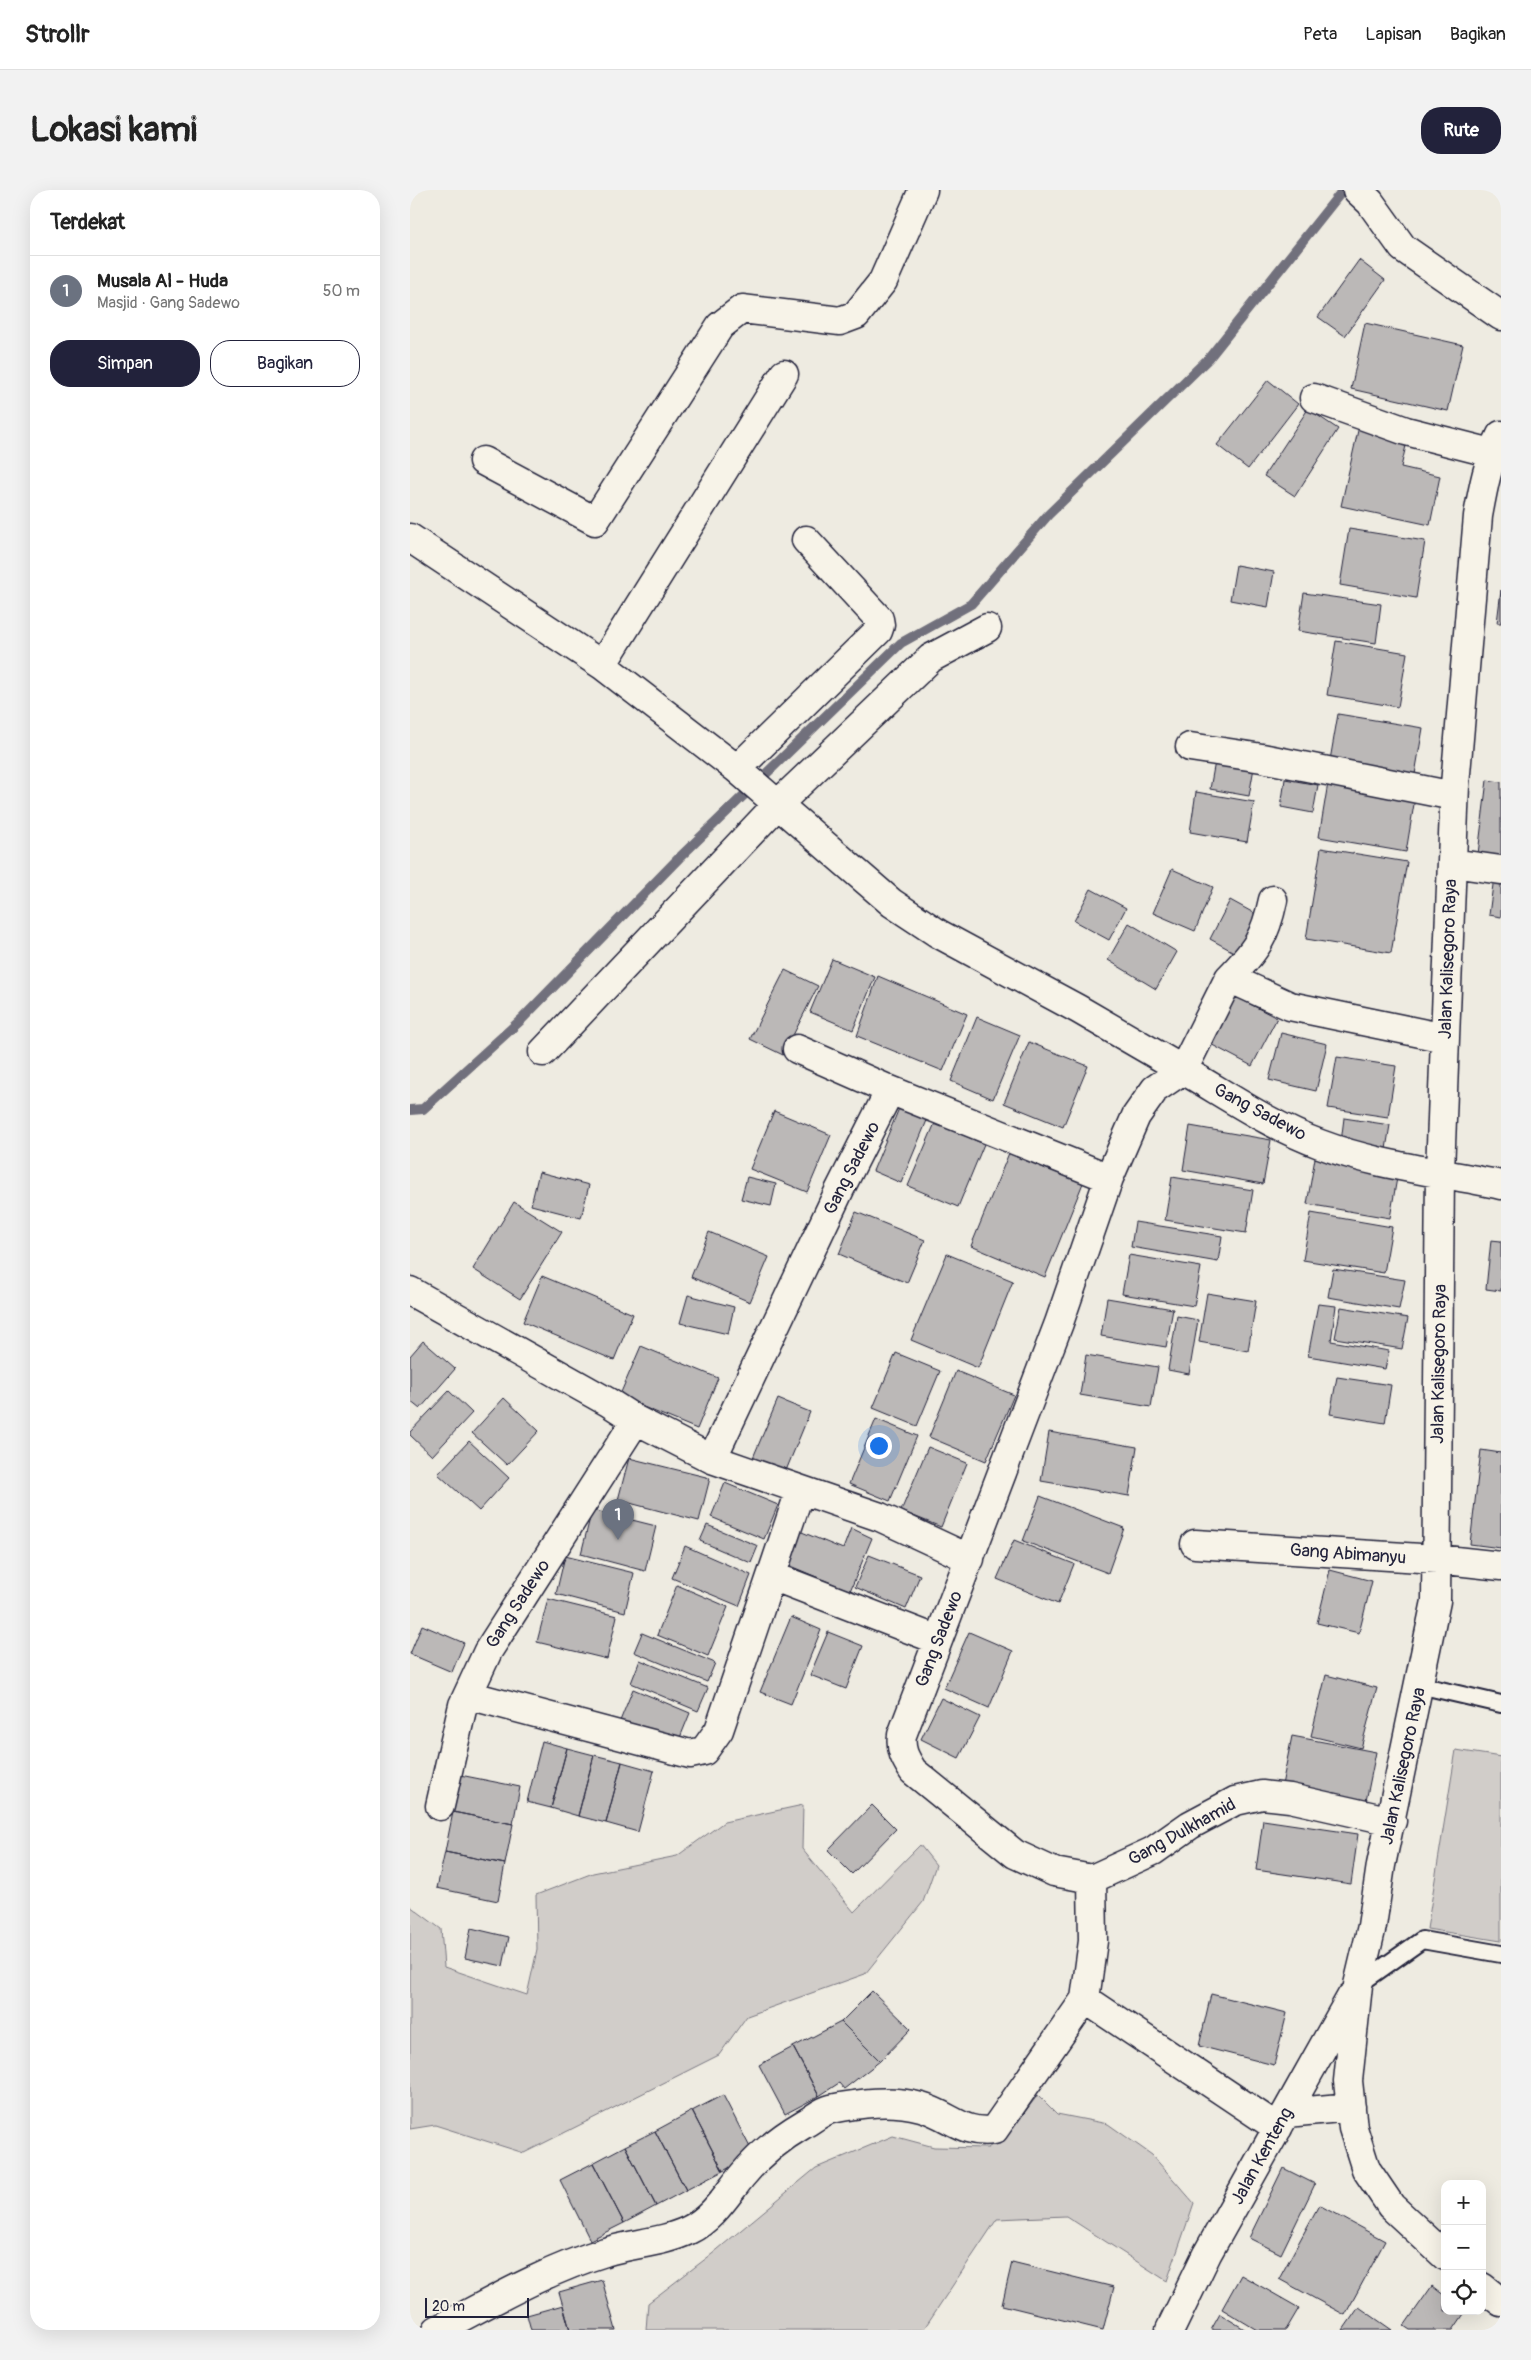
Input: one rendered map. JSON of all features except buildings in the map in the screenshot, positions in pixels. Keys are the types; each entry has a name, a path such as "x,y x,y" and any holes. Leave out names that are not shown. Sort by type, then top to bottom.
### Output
{"street":[{"path":"483,462 595,521 720,326 742,309 840,321 856,314 883,281 923,190"},
{"path":"1364,196 1403,248 1501,316"},
{"path":"602,665 784,374"},
{"path":"1314,398 1406,431 1497,444"},
{"name":"Jalan Kalisegoro Raya","path":"1441,2252 1390,2206 1366,2169 1353,2128 1348,2080 1358,1985 1372,1926 1382,1865 1436,1601 1440,1172 1454,796 1478,516 1482,490 1497,444"},
{"path":"410,538 602,665 742,774 892,903 940,934 1078,1009 1183,1070 1229,978 1252,954 1265,933 1273,900"},
{"path":"742,774 878,631 880,625 879,619 806,540"},
{"path":"543,1052 777,804 931,658 987,628"},
{"path":"1190,747 1262,758 1454,796"},
{"path":"1452,863 1501,870"},
{"path":"1229,978 1290,1006 1445,1038"},
{"path":"797,1050 890,1090 1109,1178"},
{"name":"Gang Sadewo","path":"1092,1879 1054,1872 1015,1854 913,1771 904,1756 901,1745 907,1719 1059,1323 1109,1178 1136,1116 1155,1089 1183,1070 1279,1126 1320,1144 1377,1162 1440,1172 1501,1185"},
{"name":"Gang Sadewo","path":"712,1458 840,1189 890,1090"},
{"path":"410,1291 599,1397 636,1420 712,1458 800,1491 880,1517 970,1559"},
{"name":"Gang Sadewo","path":"440,1806 463,1705 488,1651 636,1420"},
{"path":"468,1695 690,1754 704,1752 719,1730 800,1491"},
{"name":"Gang Abimanyu","path":"1195,1544 1437,1559 1501,1566"},
{"path":"772,1576 938,1640"},
{"name":"Gang Dulkhamid","path":"1092,1879 1153,1851 1190,1825 1235,1800 1262,1795 1290,1798 1392,1821"},
{"path":"437,2330 531,2282 606,2251 642,2245 690,2230 718,2208 742,2176 779,2139 828,2110 876,2102 920,2107 951,2119 965,2128 980,2132 994,2130 1085,1999 1092,1941 1092,1879"},
{"name":"Jalan Kenteng","path":"1170,2330 1207,2254 1358,1985"},
{"path":"1085,1999 1282,2120 1351,2107"},
{"path":"1486,2290 1501,2302"}],"lane":[{"path":"1419,1685 1501,1704"},
{"path":"1358,1985 1422,1940 1501,1954"}],"shaded area":[{"path":"1456,1750 1501,1757 1501,1941 1427,1929"},
{"path":"803,1805 802,1849 854,1912 920,1845 936,1865 923,1902 865,1974 747,2016 719,2055 524,2153 435,2125 410,2129 410,1906 441,1929 444,1967 527,1995 537,1950 536,1895 593,1873 677,1856 724,1822"},
{"path":"1038,2095 1057,2114 1108,2124 1152,2155 1194,2203 1167,2281 1066,2216 997,2219 923,2330 646,2330 648,2303 712,2254 816,2168 893,2136 934,2147 988,2148 1010,2131"}],"waterway":[{"path":"410,1110 423,1109 522,1019 679,858 901,643 971,604 1048,515 1209,358 1343,190"}],"place":[{"name":"Musala Al - Huda","path":"618,1540"}]}
